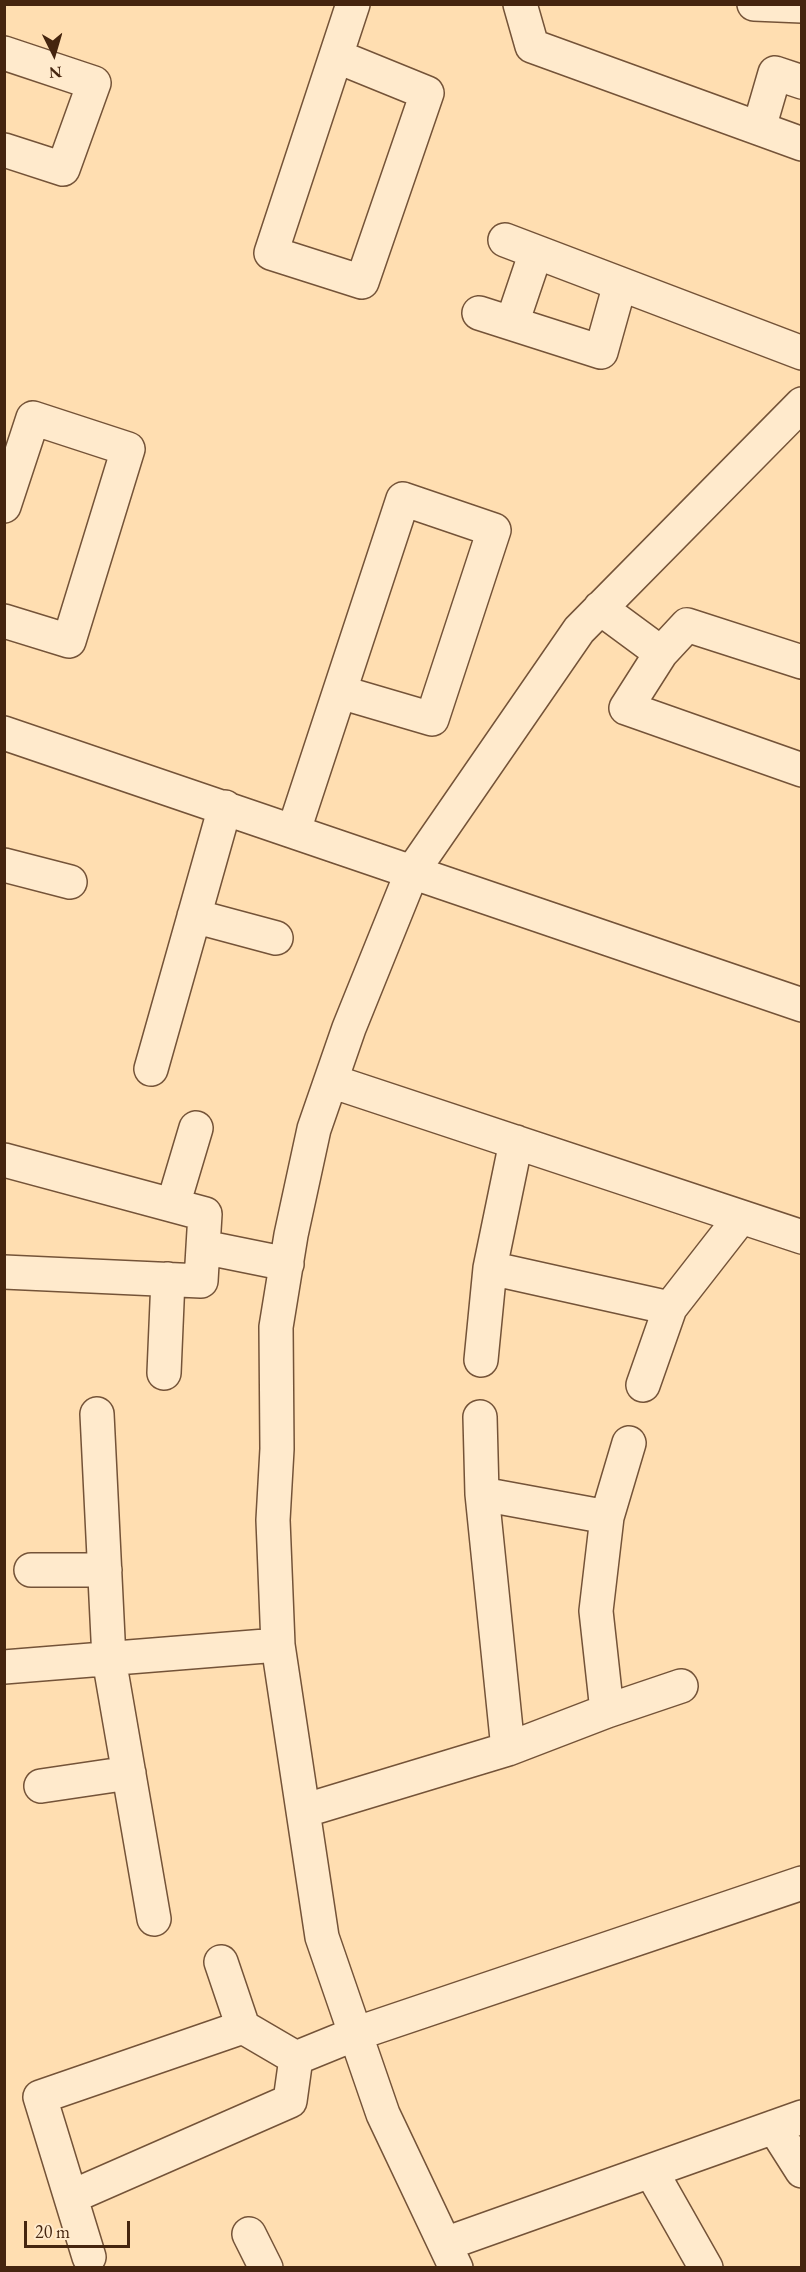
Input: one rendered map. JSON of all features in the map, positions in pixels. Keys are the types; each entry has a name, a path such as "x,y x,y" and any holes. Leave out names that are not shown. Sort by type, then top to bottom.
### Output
{"street":[{"path":"336,56 427,93 362,282 271,253 353,4"},
{"path":"520,4 531,46 801,144"},
{"path":"754,4 801,6"},
{"path":"4,53 94,84 63,169 4,150"},
{"path":"759,128 775,73 801,82"},
{"path":"505,240 801,353"},
{"path":"512,323 536,252"},
{"path":"479,313 601,352 620,284"},
{"path":"801,404 579,630 412,872 349,1028 314,1129 286,1264 276,1327 277,1449 273,1520 278,1645 322,1937 382,2114 450,2256 651,2171 788,2122 801,2171"},
{"path":"4,506 33,418 128,448 69,641 4,621"},
{"path":"294,830 403,499 494,530 432,719 340,692"},
{"path":"600,608 661,653"},
{"path":"801,662 687,625 661,653 626,708 801,770"},
{"path":"4,733 294,830 801,1005"},
{"path":"151,1069 225,807"},
{"path":"4,865 70,882"},
{"path":"194,916 276,938"},
{"path":"331,1081 801,1237"},
{"path":"173,1206 196,1128"},
{"path":"481,1360 490,1268 516,1142"},
{"path":"4,1160 206,1214 201,1281 4,1272"},
{"path":"643,1385 670,1308 741,1217"},
{"path":"203,1247 286,1264"},
{"path":"490,1268 670,1308"},
{"path":"164,1373 168,1279"},
{"path":"97,1414 109,1659 154,1919"},
{"path":"480,1417 482,1494 508,1749"},
{"path":"607,1711 596,1611 607,1517 629,1443"},
{"path":"482,1494 607,1517"},
{"path":"31,1570 105,1570"},
{"path":"4,1667 278,1645"},
{"path":"303,1811 508,1749 607,1711 681,1686"},
{"path":"41,1786 129,1773"},
{"path":"296,2058 355,2034 801,1883"},
{"path":"221,1962 243,2027 296,2058"},
{"path":"89,2257 40,2097 243,2027"},
{"path":"71,2198 290,2101 296,2058"},
{"path":"651,2171 706,2268"},
{"path":"249,2234 266,2268"}]}
